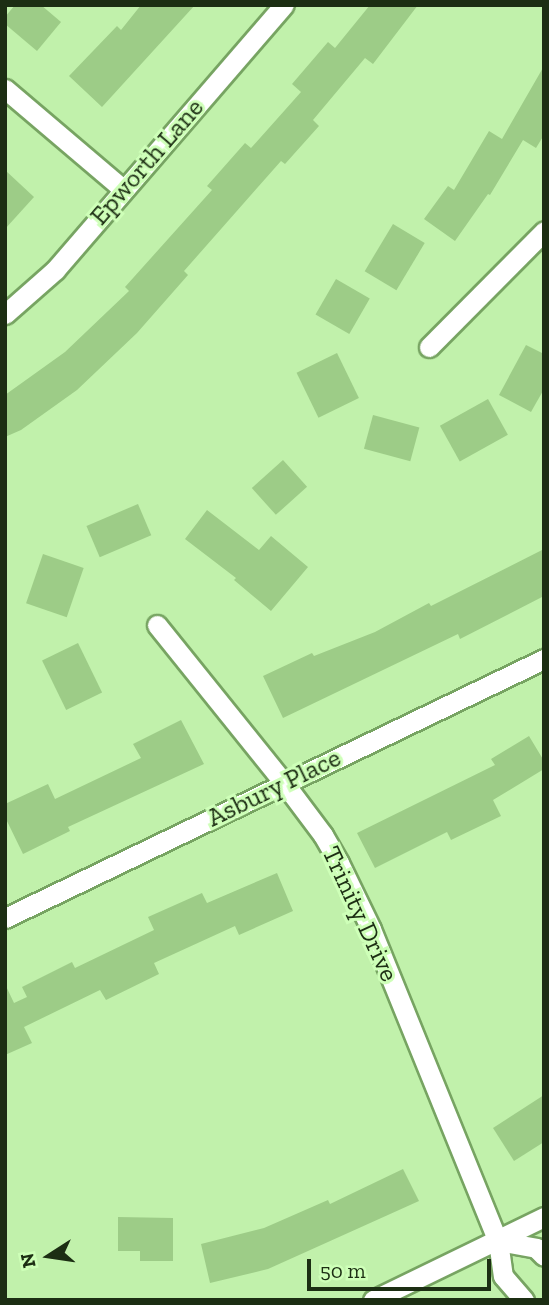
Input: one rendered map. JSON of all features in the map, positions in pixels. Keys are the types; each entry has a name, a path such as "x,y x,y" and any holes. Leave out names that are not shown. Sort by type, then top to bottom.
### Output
{"street":[{"name":"Epworth Lane","path":"5,314 55,270 284,5"},
{"path":"5,89 123,189"},
{"path":"429,347 544,231"},
{"name":"Trinity Drive","path":"157,625 323,835 371,929 498,1241 503,1276 524,1300"},
{"name":"Asbury Place","path":"5,918 544,659"},
{"path":"373,1300 544,1217"},
{"path":"498,1241 536,1248 544,1256"}],"building":[{"path":"15,5 41,5 61,22 37,51 5,24 5,17"},
{"path":"141,5 195,5 102,107 69,76 117,26 121,30"},
{"path":"370,5 418,5 373,64 365,58 313,120 319,126 285,164 281,161 184,271 188,275 137,333 77,390 21,430 5,437 5,395 65,352 129,291 125,287 212,190 207,186 245,143 251,148 301,92 292,84 328,42 335,48"},
{"path":"544,66 544,135 536,148 523,140 490,195 488,194 455,241 424,219 448,186 454,190 489,131 502,139"},
{"path":"5,170 34,197 5,229"},
{"path":"393,224 425,243 396,290 365,271"},
{"path":"336,279 370,298 349,334 316,315"},
{"path":"526,345 544,354 544,389 531,412 499,395"},
{"path":"337,353 359,398 318,418 297,373"},
{"path":"488,399 508,435 460,462 440,426"},
{"path":"373,415 419,427 410,461 364,449"},
{"path":"283,460 307,487 276,515 252,488"},
{"path":"138,504 151,535 100,557 86,526"},
{"path":"207,510 259,550 271,536 308,567 271,611 234,580 236,578 185,539"},
{"path":"544,549 544,596 460,639 458,634 283,718 263,676 312,653 314,656 375,632 429,603 431,606"},
{"path":"43,554 84,568 67,617 26,603"},
{"path":"78,643 102,692 66,710 42,661"},
{"path":"181,720 204,764 68,827 70,831 23,854 5,817 5,804 48,784 55,799 141,758 133,744"},
{"path":"529,736 544,761 544,769 493,800 501,816 451,840 447,832 375,868 357,833 495,765 491,759"},
{"path":"277,873 293,911 239,935 235,926 154,963 159,974 106,1000 100,990 24,1027 32,1043 5,1055 5,984 14,1003 27,997 22,987 72,962 75,968 154,930 148,917 202,893 207,903"},
{"path":"544,1095 544,1142 514,1161 493,1128"},
{"path":"403,1169 419,1201 268,1269 210,1283 201,1244 264,1228 328,1200 330,1204"},
{"path":"118,1217 173,1218 173,1261 140,1261 140,1251 118,1251"}]}
